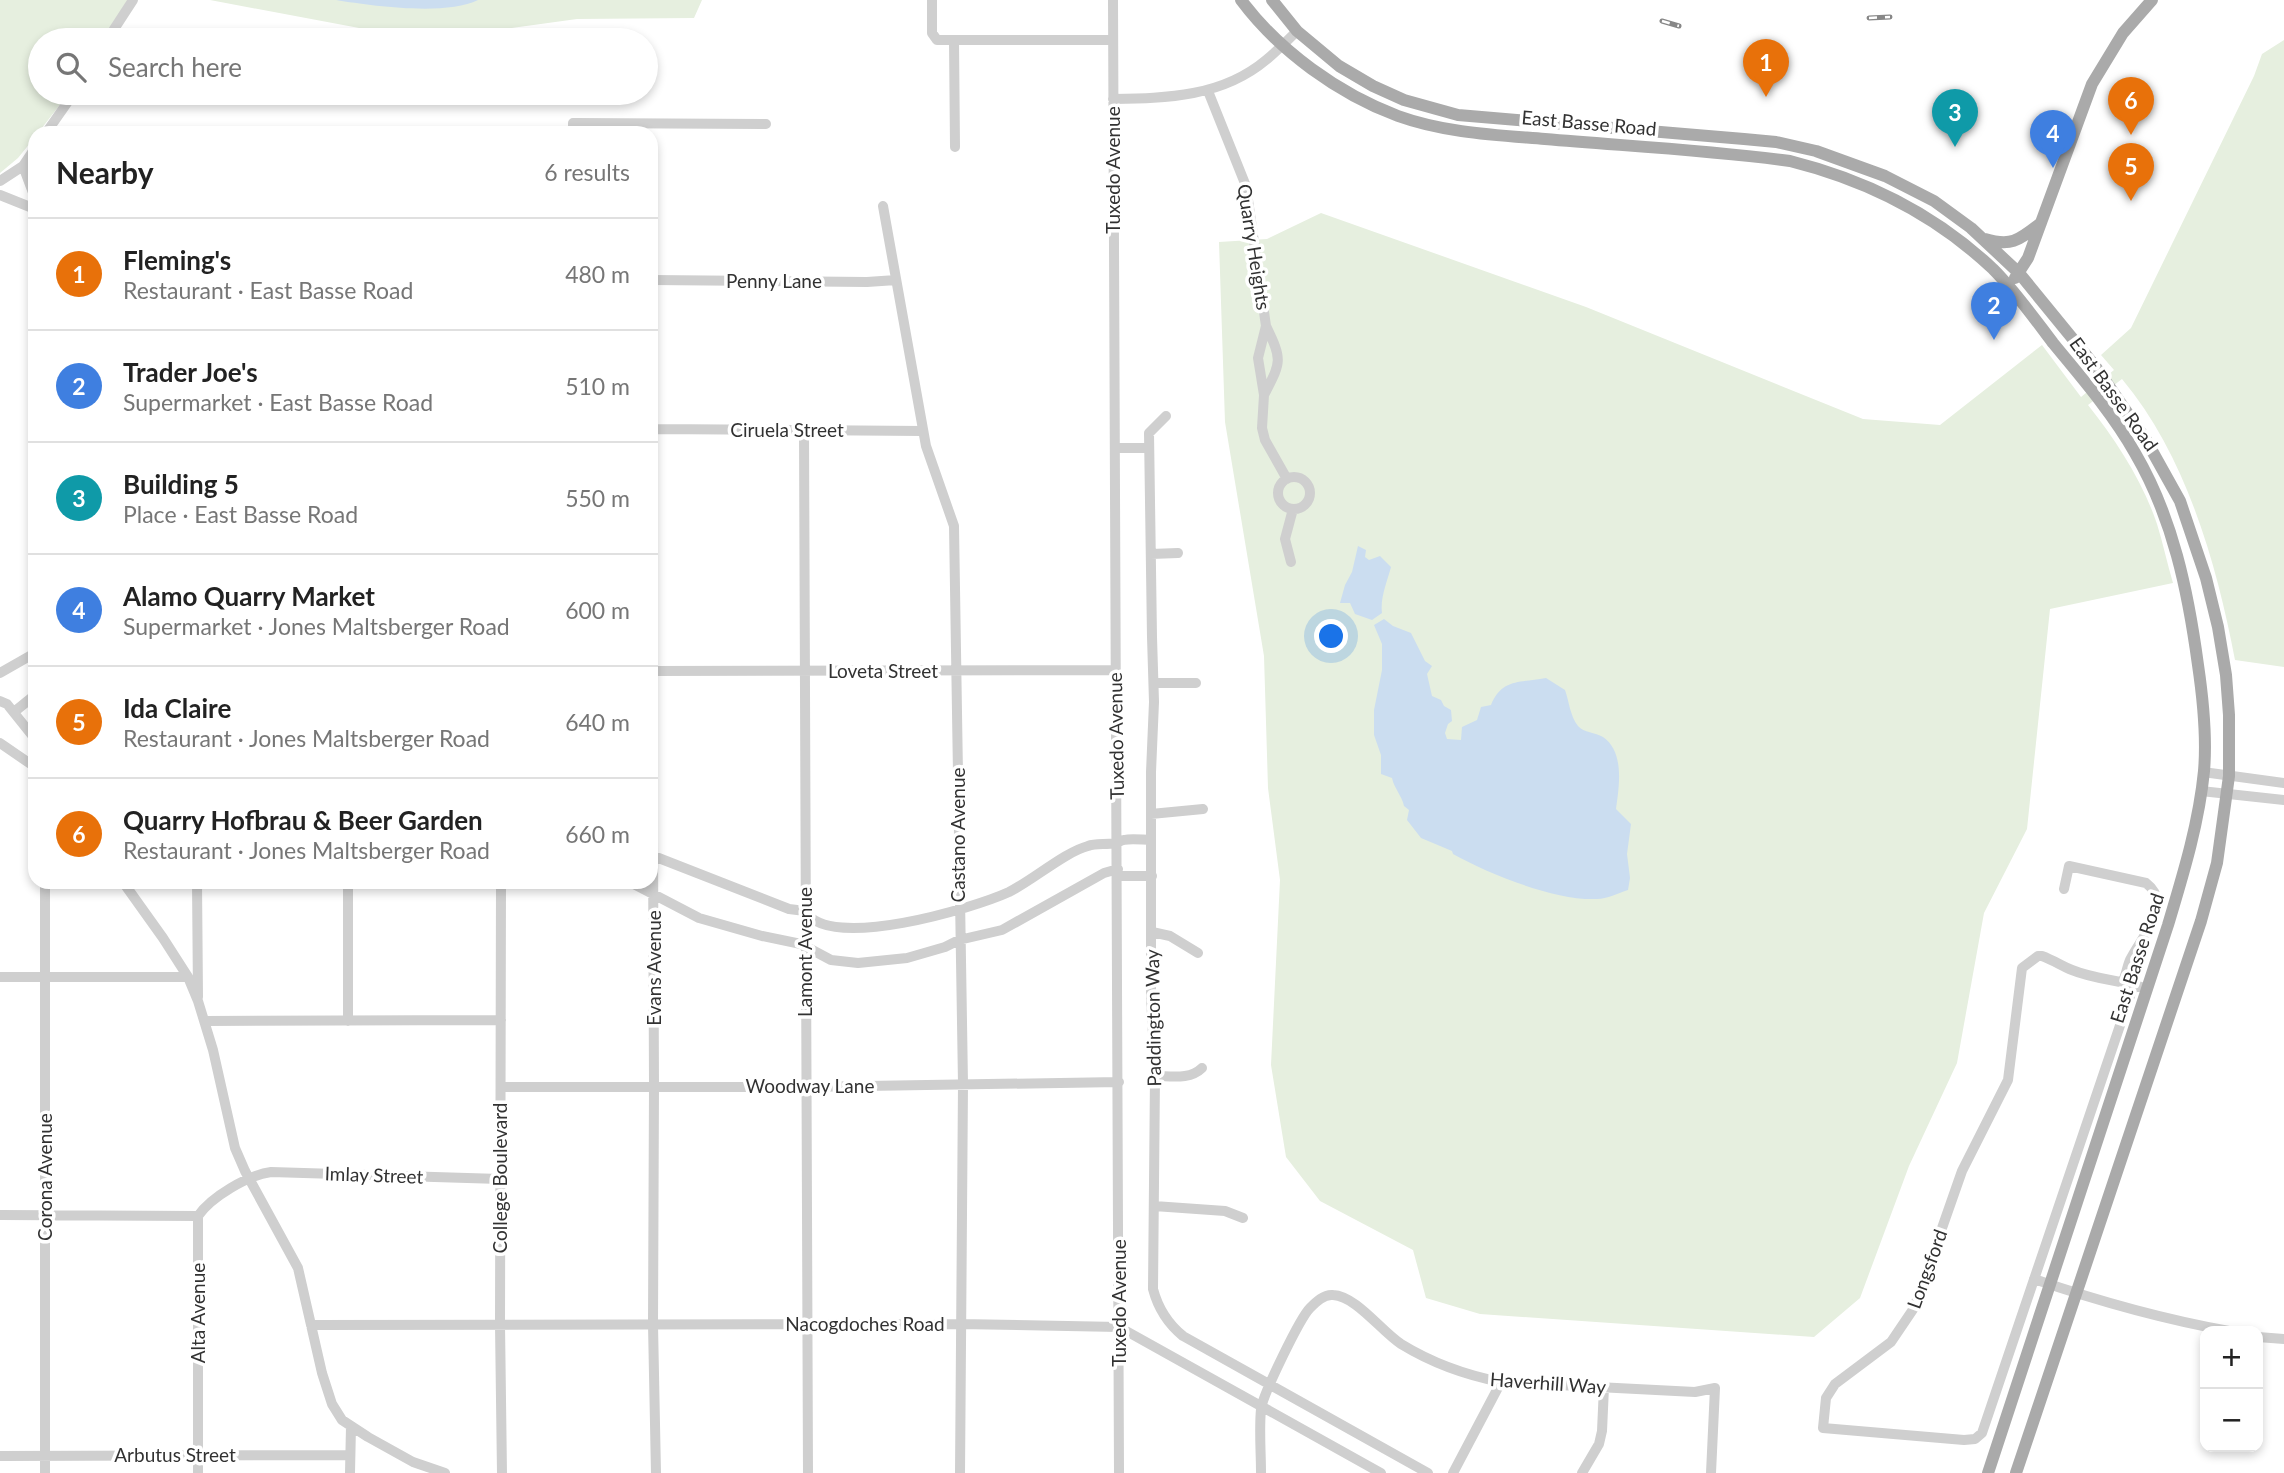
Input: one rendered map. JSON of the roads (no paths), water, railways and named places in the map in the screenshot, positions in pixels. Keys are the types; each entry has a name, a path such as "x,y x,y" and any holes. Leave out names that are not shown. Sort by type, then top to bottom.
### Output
{"main road":[{"name":"East Basse Road","path":"1241,0 1257,21 1332,83 1369,104 1417,122 1494,135 1758,157 1824,170 1894,199 1942,227 1993,270 2105,408 2135,452 2156,494 2175,544 2195,642 2202,698 2201,791 2185,868 1988,1473"},
{"name":"East Basse Road","path":"1272,0 1297,31 1339,66 1385,93 1439,111 1495,120 1744,139 1809,150 1865,167 1934,201 2019,273 2095,366 2146,440 2180,501 2206,578 2223,651 2229,715 2229,776 2217,863 2201,921 2016,1473"},
{"path":"2007,285 2019,273 2028,258 2092,84 2123,33 2152,0"},
{"path":"1494,135 1495,120"},
{"path":"1982,239 1999,243 2014,242 2041,223"}],"street":[{"path":"115,28 133,0"},
{"path":"932,0 932,33 937,40 1112,40"},
{"name":"Tuxedo Avenue","path":"1113,0 1119,1473"},
{"path":"1113,99 1182,97 1208,90 1251,71 1297,31"},
{"path":"954,41 955,147"},
{"name":"Quarry Heights","path":"1208,90 1246,186 1266,327 1277,350 1279,363 1264,395"},
{"path":"51,126 66,105"},
{"path":"658,126 766,124"},
{"path":"0,181 23,166 28,158"},
{"path":"23,166 28,179"},
{"path":"0,195 28,206"},
{"name":"Castano Avenue","path":"883,206 926,446 954,526 963,1084 959,1324 960,1473"},
{"name":"Penny Lane","path":"658,281 896,280"},
{"name":"Quarry Heights","path":"1266,327 1258,358 1264,395 1262,428 1265,440 1287,479"},
{"name":"Paddington Way","path":"1166,416 1149,433 1154,683 1151,814 1151,996 1155,1076 1153,1289 1169,1322 1182,1336 1428,1473"},
{"name":"Ciruela Street","path":"658,429 923,430"},
{"name":"Lamont Avenue","path":"804,431 808,1473"},
{"path":"1115,448 1149,448"},
{"name":"Quarry Heights","path":"1287,479 1302,479 1310,492 1304,505 1293,509 1284,506 1279,497 1280,486 1287,479"},
{"name":"Quarry Heights","path":"1290,562 1284,539 1293,509"},
{"path":"1151,554 1178,553"},
{"path":"0,673 28,657"},
{"name":"Loveta Street","path":"658,671 1114,670"},
{"path":"1154,683 1196,683"},
{"path":"0,701 8,704 28,729"},
{"path":"14,712 28,701"},
{"path":"0,743 28,762"},
{"path":"2203,772 2284,783"},
{"path":"2201,791 2284,800"},
{"path":"1151,814 1203,809"},
{"path":"658,858 789,909 805,911 812,919 837,927 863,929 899,926 1005,894 1087,846 1118,843 1123,840 1151,840"},
{"path":"2064,889 2069,866 2146,883 2154,889 2157,908 2145,938 2131,959 2129,983"},
{"path":"643,889 699,918 805,947 831,960 858,963 907,958 959,940 1002,930 1104,873 1152,876"},
{"name":"Corona Avenue","path":"45,889 45,1473"},
{"path":"127,889 188,977 198,1001 235,1148 248,1178 298,1268 331,1404 342,1420 351,1426 413,1462 445,1473"},
{"path":"197,889 198,1001"},
{"path":"348,889 348,1021"},
{"name":"College Boulevard","path":"501,889 502,1473"},
{"name":"Evans Avenue","path":"653,889 653,1325 656,1473"},
{"path":"1152,932 1170,936 1198,953"},
{"name":"Longsford","path":"2129,983 2034,1279 1979,1437 1964,1440 1823,1429 1826,1398 1835,1384 1891,1342 1914,1308 1962,1171 2008,1080 2022,968 2042,956 2071,970 2129,983 2147,989"},
{"path":"0,977 188,977"},
{"path":"205,1021 501,1020"},
{"path":"1155,1076 1189,1076 1202,1068"},
{"name":"Woodway Lane","path":"501,1087 805,1087 1119,1082"},
{"name":"Imlay Street","path":"248,1178 271,1172 500,1178"},
{"path":"0,1215 198,1216 203,1208 248,1178"},
{"path":"1154,1206 1225,1211 1243,1218"},
{"name":"Alta Avenue","path":"198,1216 198,1473"},
{"path":"2034,1279 2171,1320 2203,1326"},
{"name":"Haverhill Way","path":"1261,1473 1261,1406 1269,1384 1308,1309 1324,1296 1332,1295 1347,1298 1389,1335 1426,1358 1477,1377 1501,1382 1695,1392 1715,1388 1711,1473"},
{"name":"Nacogdoches Road","path":"311,1325 959,1324 1119,1327 1381,1473"},
{"path":"2263,1337 2284,1339"},
{"path":"1453,1473 1501,1382"},
{"path":"1583,1473 1599,1444 1604,1387"},
{"path":"350,1473 351,1426"},
{"name":"Arbutus Street","path":"0,1456 350,1455"}],"water":[{"path":"336,0 478,0 464,5 428,9"},
{"path":"1358,546 1366,550 1365,557 1369,560 1380,556 1391,567 1383,596 1382,613 1372,620 1355,614 1350,603 1340,603 1352,572"},
{"path":"1384,619 1411,633 1425,661 1432,666 1427,674 1432,696 1441,700 1444,706 1451,710 1452,721 1445,733 1447,739 1461,740 1462,727 1477,720 1481,707 1491,705 1501,690 1513,683 1546,678 1565,690 1571,713 1578,726 1603,737 1615,751 1619,770 1616,809 1631,824 1627,854 1630,878 1628,890 1597,899 1542,891 1485,870 1453,854 1452,851 1421,838 1407,820 1409,810 1404,806 1392,778 1381,774 1381,755 1374,735 1374,710 1382,670 1382,644 1374,625"}],"railway":[{"path":"1869,18 1890,17"},
{"path":"1662,21 1679,26"}],"place":[{"name":"Fleming's","path":"1766,97"},
{"name":"Quarry Hofbrau & Beer Garden","path":"2131,135"},
{"name":"Building 5","path":"1955,147"},
{"name":"Alamo Quarry Market","path":"2053,168"},
{"name":"Ida Claire","path":"2131,201"},
{"name":"Trader Joe's","path":"1994,340"}]}
